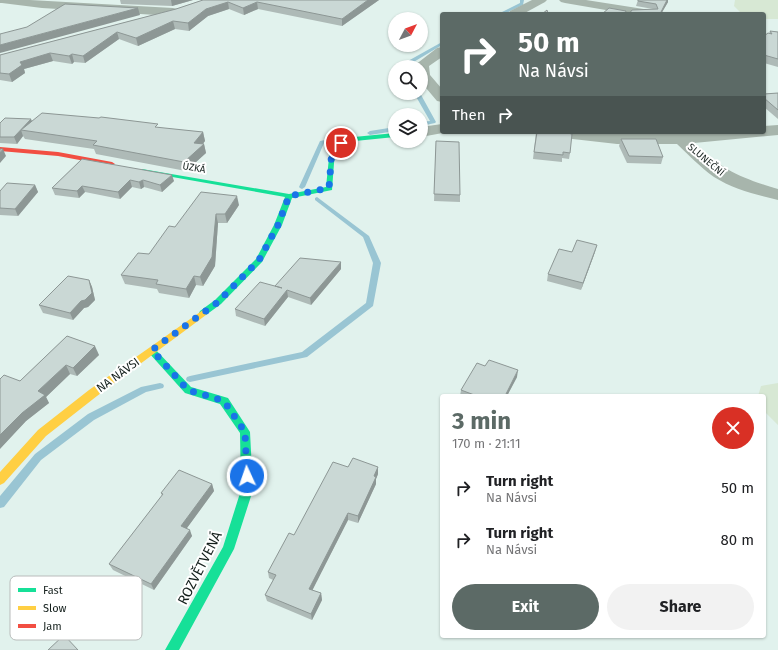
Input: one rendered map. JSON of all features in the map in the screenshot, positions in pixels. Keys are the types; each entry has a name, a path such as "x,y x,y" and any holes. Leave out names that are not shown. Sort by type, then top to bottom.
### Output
{"street":[{"path":"2,0 42,5 176,11"},
{"path":"518,12 541,0"},
{"path":"565,0 634,12"},
{"path":"143,20 176,11"},
{"path":"440,52 422,65 423,76 440,96"},
{"path":"428,131 440,128"},
{"path":"766,131 778,130"},
{"path":"573,134 617,139 681,139 735,134"},
{"path":"289,196 329,188 332,149 341,143 357,139 388,136"},
{"name":"SLUNEČNÍ","path":"681,139 718,172 727,178 778,194"},
{"path":"0,149 58,154 119,165"},
{"name":"ÚZKÁ","path":"135,168 289,196"},
{"name":"NA NÁVSI","path":"0,480 42,433 218,302 259,260 278,225 289,196"},
{"name":"ROZVĚTVENÁ","path":"152,350 188,390 224,401 245,432 247,490 228,549 172,650"}],"green space":[{"path":"735,0 778,0 778,19 766,19 766,12 740,12 734,6"},
{"path":"778,383 778,425 766,413 766,394 759,394 761,386"}],"building":[{"path":"203,0 368,0 342,19 257,2 243,8 228,2 206,9 188,23 173,21 136,38 117,32 83,56 72,54 69,56 50,53 20,62 22,65 9,74 0,73 0,55 176,9"},
{"path":"667,0 661,12 630,12 632,10 658,9 656,4 638,1"},
{"path":"65,4 138,8 0,45 0,34 27,27"},
{"path":"609,8 626,11 626,12 604,12"},
{"path":"770,31 778,32 778,59 766,56 766,34 768,33 772,34"},
{"path":"778,93 778,110 766,100 766,94"},
{"path":"42,113 101,117 158,124 155,127 203,132 194,143 204,144 184,162 93,145 97,141 21,130"},
{"path":"5,118 31,119 14,137 0,137 0,123"},
{"path":"537,134 572,134 570,153 563,152 563,155 534,152"},
{"path":"621,139 656,139 663,157 629,156"},
{"path":"436,141 459,142 460,195 434,194"},
{"path":"82,159 172,175 160,185 143,180 139,182 130,180 118,192 82,186 77,191 52,188"},
{"path":"7,183 35,185 15,209 0,208 0,191"},
{"path":"201,192 237,196 225,214 216,214 212,257 200,277 194,276 186,289 156,284 158,280 121,275 138,253 149,254 169,226 175,227"},
{"path":"577,240 597,245 583,283 548,274 559,249 572,252"},
{"path":"300,258 341,262 310,298 287,290 264,319 235,309 260,282 282,288 275,286"},
{"path":"68,276 89,280 92,293 85,300 81,301 70,313 39,305"},
{"path":"67,336 95,346 73,368 66,365 38,391 45,395 22,413 0,435 0,379 4,375 20,381"},
{"path":"489,360 518,370 506,394 472,394 461,390 477,363 485,366"},
{"path":"353,458 378,467 374,476 376,477 358,516 348,513 309,589 321,593 311,614 265,595 276,575 268,572 289,533 294,535 333,462 348,467"},
{"path":"179,470 212,484 181,526 190,530 151,584 142,580 142,576 134,576 109,564 163,494 161,493"},
{"path":"59,640 69,640 78,650 48,650"}],"waterway":[{"path":"504,12 522,4 522,0"},
{"path":"413,60 440,44"},
{"path":"421,100 425,108"},
{"path":"428,113 433,122 428,123"},
{"path":"370,133 388,130"},
{"path":"302,187 322,142 349,137"},
{"path":"190,379 304,355 370,304 377,263 366,236 317,199"},
{"path":"0,504 38,457 91,417 144,389 160,386"}],"traffic: fast":[{"path":"203,313 218,302 259,260 278,225 289,196 329,188 332,149 354,139 388,136"},
{"path":"144,170 289,196"},
{"path":"152,351 188,390 224,401 245,432 247,490 228,549 172,650"}],"traffic: slow":[{"path":"0,480 42,433 93,393 203,313"}],"traffic: jam":[{"path":"0,149 58,154 112,164"}],"route":[{"path":"247,476 245,432 224,401 188,390 152,350 218,302 259,260 278,225 289,196 329,188 332,149 341,143"}]}
